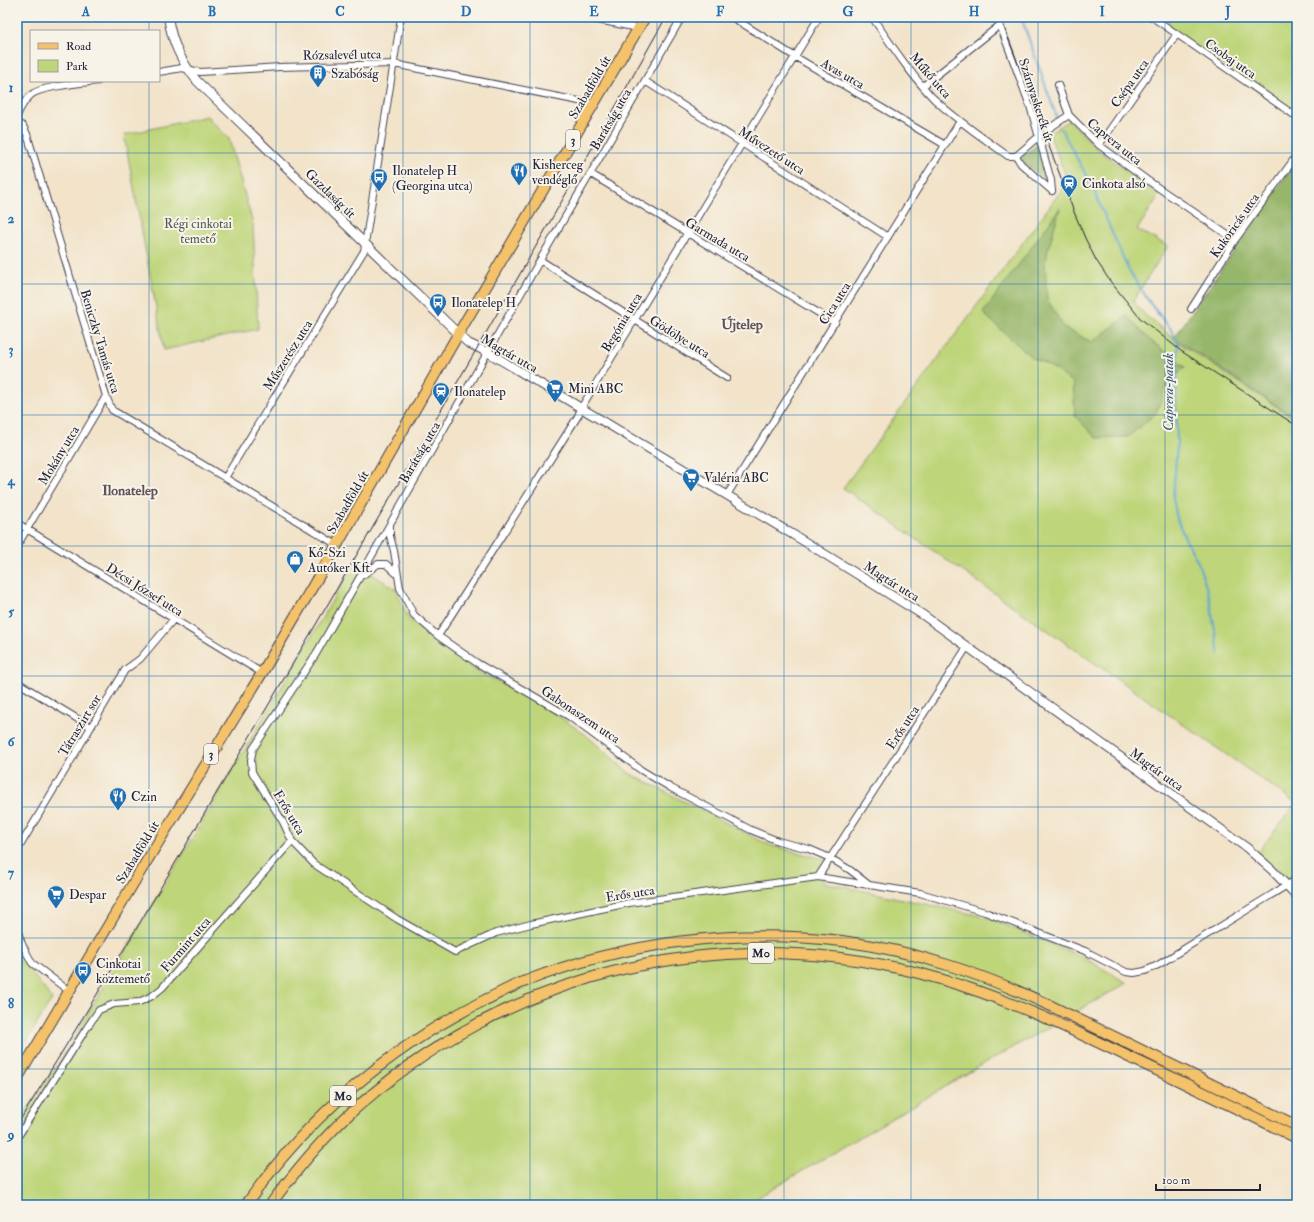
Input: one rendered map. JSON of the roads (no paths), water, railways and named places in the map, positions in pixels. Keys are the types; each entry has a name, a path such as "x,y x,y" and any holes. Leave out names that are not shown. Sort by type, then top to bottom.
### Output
{"main road":[{"name":"Szabadföld út","path":"17,1080 191,787 262,673 645,17"},
{"name":"M0","path":"246,1205 257,1189 286,1154 336,1102 367,1075 400,1050 462,1012 524,981 597,958 660,945 743,936 788,937 844,941 898,951 969,971 1009,986 1049,1004 1297,1126"},
{"name":"M0","path":"270,1205 305,1160 346,1118 424,1056 460,1034 518,1004 580,981 620,970 671,960 726,954 761,953 837,957 900,968 955,984 1035,1013 1075,1031 1297,1138"}],"street":[{"name":"Gazdaság út","path":"168,17 175,46 181,60 206,90 459,334"},
{"name":"Műszerész utca","path":"225,478 363,254 366,243 401,17"},
{"path":"583,17 638,28"},
{"name":"Barátság utca","path":"252,772 250,760 253,749 316,654 489,353 540,260 682,17"},
{"name":"Avas utca","path":"732,17 794,56 945,145"},
{"name":"Begónia utca","path":"438,636 578,416 581,408 818,17"},
{"name":"Műkő utca","path":"872,17 923,86 960,122 1008,156 1016,156"},
{"name":"Szárnyaskerék út","path":"997,17 1030,106 1051,180 1052,191 1021,164 1016,156"},
{"name":"Csobaj utca","path":"1152,17 1297,117"},
{"path":"923,86 1000,25"},
{"name":"Csépa utca","path":"1099,145 1177,34"},
{"name":"Rózsalevél utca","path":"160,72 182,68 200,72 280,67 394,64 594,104"},
{"name":"Művezető utca","path":"645,81 888,237"},
{"path":"17,116 20,108 31,94 46,87 89,82"},
{"name":"Caprera utca","path":"1058,85 1069,115 1099,145 1146,180 1235,240"},
{"path":"1016,156 1038,137 1069,115"},
{"name":"Beniczky Tamás utca","path":"17,122 23,126 27,134 106,396 112,410 337,545"},
{"name":"Cica utca","path":"727,495 960,122"},
{"name":"Kukoricás utca","path":"1191,308 1235,240 1297,154"},
{"name":"Garmada utca","path":"591,174 835,323"},
{"name":"Gödölye utca","path":"540,260 726,378"},
{"name":"Magtár utca","path":"459,334 468,343 489,353 903,602 1247,848 1272,870 1297,896"},
{"name":"Mokány utca","path":"17,546 106,396"},
{"name":"Décsi József utca","path":"17,523 173,620 262,673"},
{"name":"Gabonaszem utca","path":"390,524 390,536 400,588 414,615 438,636 477,663 570,718 641,770 671,788 751,830 778,841 809,849 830,858 850,870 869,885"},
{"path":"360,577 378,564 386,564 398,575"},
{"name":"Tátraszirt sor","path":"17,851 125,670 140,659 173,620"},
{"name":"Erős utca","path":"252,772 283,822 292,841 314,864 397,919 455,952 503,931 629,903 818,877 967,647"},
{"path":"17,682 91,727"},
{"name":"Furmint utca","path":"17,1138 86,1028 99,1010 114,1004 139,1002 152,996 162,988 292,841"},
{"path":"818,877 920,893 985,912 1085,951 1120,969 1134,973 1145,971 1158,965 1297,879"},
{"path":"17,929 22,944 32,963 69,991"}],"waterway":[{"name":"Caprera-patak","path":"1021,17 1057,118"},
{"name":"Caprera-patak","path":"1061,129 1090,182 1129,271 1152,306 1170,328 1178,344 1176,392 1177,444 1173,498 1177,519 1198,562 1209,596 1219,654"}],"tram line":[{"path":"17,1125 135,930 328,604 541,238 666,17"},
{"path":"1000,17 1074,212 1096,260 1110,281 1140,318 1181,351 1297,426"}],"place":[{"name":"Szabóság","path":"318,88"},
{"name":"Kisherceg vendéglő","path":"519,186"},
{"name":"Ilonatelep H (Georgina utca)","path":"379,192"},
{"name":"Cinkota alsó","path":"1069,198"},
{"name":"Ilonatelep H","path":"438,317"},
{"name":"Mini ABC","path":"555,403"},
{"name":"Ilonatelep","path":"441,406"},
{"name":"Valéria ABC","path":"691,492"},
{"name":"Kő-Szi Autóker Kft.","path":"295,574"},
{"name":"Czin","path":"118,811"},
{"name":"Despar","path":"56,909"},
{"name":"Cinkotai köztemető","path":"83,985"}],"district":[{"name":"Újtelep","path":"742,324"},
{"name":"Ilonatelep","path":"130,490"}],"park label":[{"name":"Régi cinkotai temető","path":"198,230"}]}
